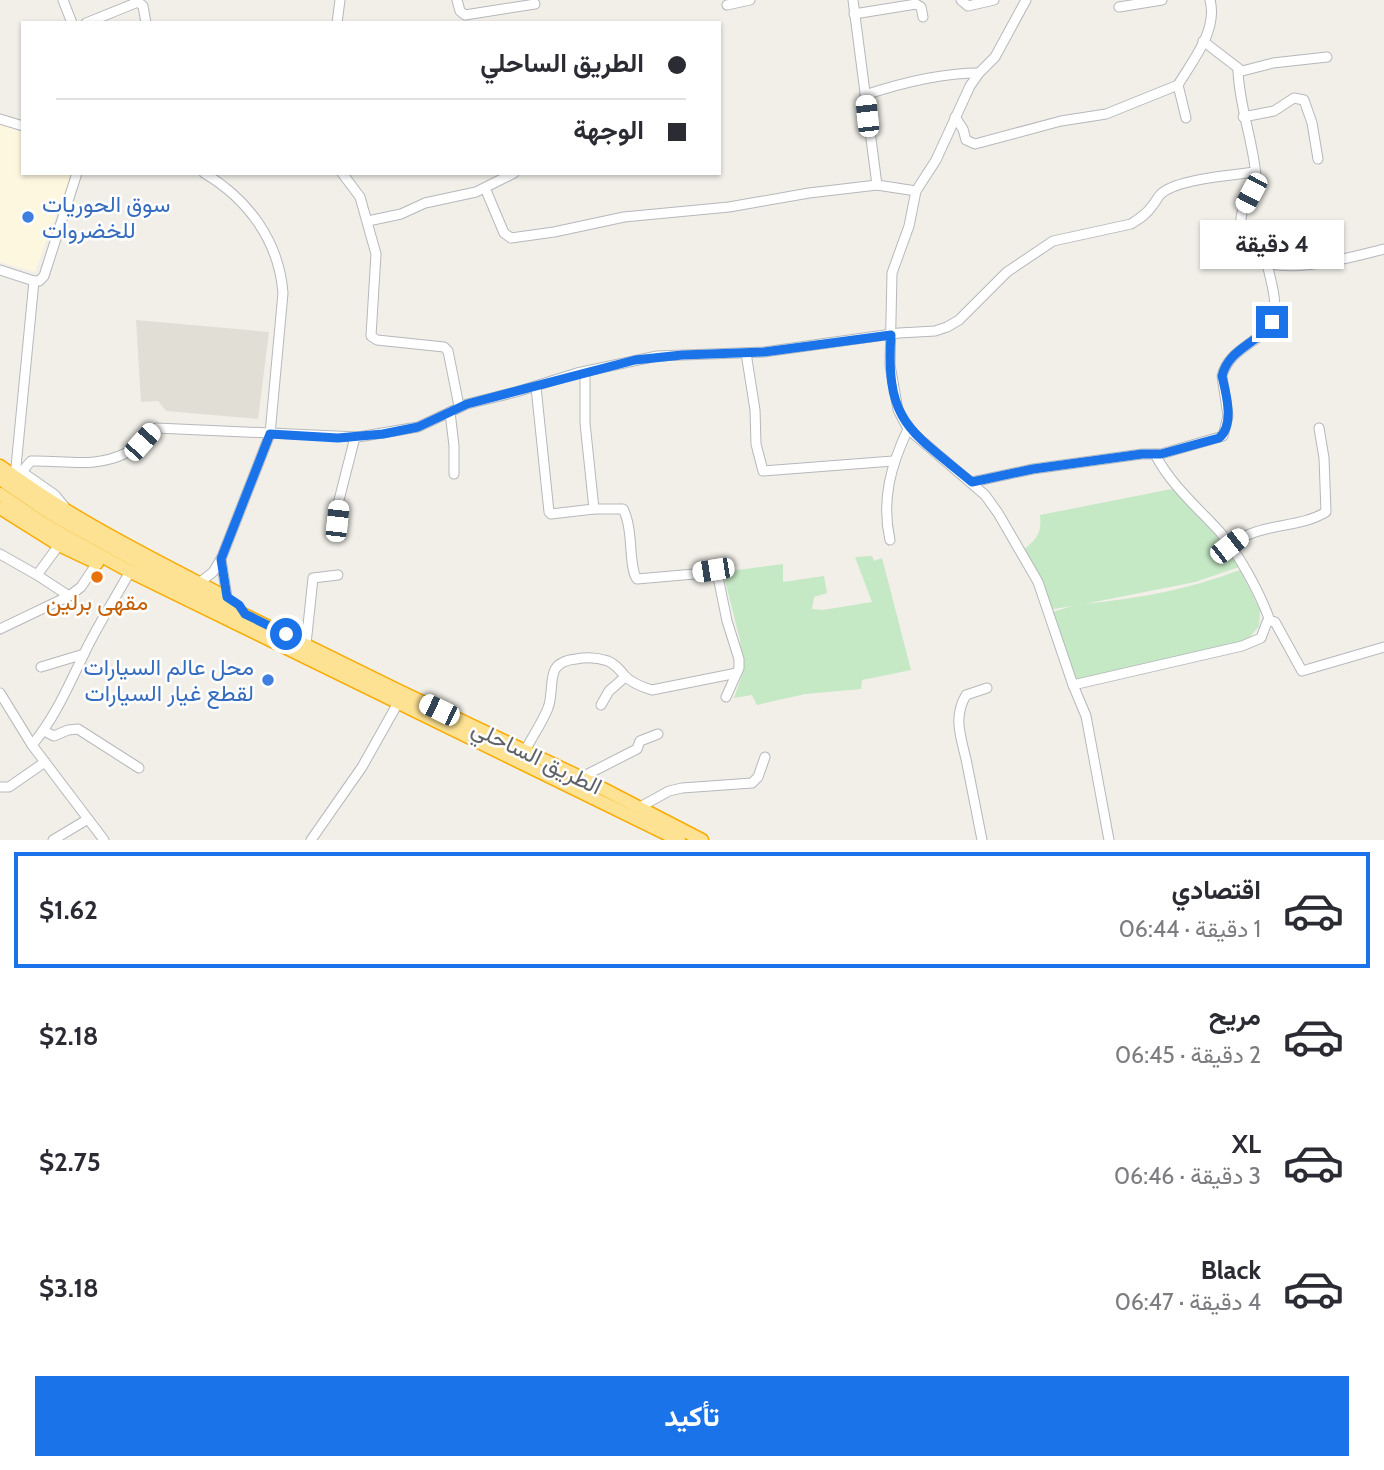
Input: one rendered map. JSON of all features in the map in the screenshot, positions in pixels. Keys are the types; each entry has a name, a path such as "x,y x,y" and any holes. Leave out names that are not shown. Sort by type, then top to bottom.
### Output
{"highway":[{"path":"0,466 66,510 136,551 227,597 239,605 245,614"},
{"name":"الطريق الساحلي","path":"0,479 51,514 96,540 525,751 652,821 702,840"},
{"name":"الطريق الساحلي","path":"0,494 44,524 145,579 398,703 639,807 652,821 679,840"},
{"path":"1,511 59,545 97,563 145,579"}],"street":[{"path":"63,0 71,21"},
{"path":"337,21 340,0"},
{"path":"457,0 460,11 465,15 535,4"},
{"path":"727,5 750,0"},
{"path":"853,0 877,185"},
{"path":"961,0 968,6 994,0"},
{"path":"1026,0 995,57 979,73 936,160 916,191 909,226 892,273 890,365 898,410 908,429 972,482 998,513 1038,582 1086,716 1109,840"},
{"path":"1119,7 1162,0"},
{"path":"955,117 966,140 975,144 1061,121 1106,114 1178,85 1213,18 1210,0"},
{"path":"91,21 138,2 143,6 146,21"},
{"path":"854,13 916,4 921,6 923,17"},
{"path":"1203,41 1238,70 1247,71 1273,64 1327,57"},
{"path":"1238,70 1255,172 1255,184 1242,214 1241,235 1245,250 1267,264 1281,266 1324,262 1384,249"},
{"path":"865,95 916,80 979,73"},
{"path":"1178,85 1186,118"},
{"path":"1244,117 1273,111 1294,98 1304,100 1312,123 1318,159"},
{"path":"0,119 21,125"},
{"path":"66,510 63,502 25,474 24,469 31,461 65,464 102,461 125,454 156,428 355,438 418,427 459,406 585,372 657,356 746,353 935,331 959,320 1006,272 1046,245 1069,236 1130,224 1152,208 1157,198 1169,188 1255,172"},
{"path":"0,270 34,281 39,281 44,276 76,175"},
{"path":"200,583 213,572 221,559 270,434 283,318 282,273 268,238 238,198 207,175"},
{"path":"344,175 360,197 376,254 371,337 377,340 444,347 448,351 459,406"},
{"path":"368,221 401,214 425,203 476,192 510,175"},
{"path":"485,188 503,233 511,238 624,217 729,207 877,185 916,191"},
{"path":"972,482 1033,469 1171,452 1223,436 1228,416 1222,376 1224,369 1234,354 1268,329 1274,315 1275,306 1267,264"},
{"path":"15,477 34,281"},
{"path":"746,353 755,410 756,444 763,471 893,461"},
{"path":"585,372 585,423 594,509"},
{"path":"537,387 549,512 623,509 637,579 673,577 713,570 717,572 727,621 739,659 737,673 726,697"},
{"path":"450,412 454,474"},
{"path":"1229,546 1252,531 1326,512 1320,428"},
{"path":"890,540 886,510 893,461 908,429"},
{"path":"337,521 339,500 355,438"},
{"path":"1155,454 1163,471 1222,534 1260,594 1270,621"},
{"path":"37,575 59,545"},
{"path":"0,554 5,563 37,575 69,596"},
{"path":"221,559 227,597"},
{"path":"0,629 69,596 81,587 97,563"},
{"path":"32,745 44,731 72,682 84,654 128,575"},
{"path":"306,644 313,578 338,575"},
{"path":"1073,685 1242,646 1261,638 1267,622 1270,621"},
{"path":"1270,621 1275,622 1302,671 1384,646"},
{"path":"41,667 84,654"},
{"path":"525,751 548,709 553,672 558,664 566,660 606,660 641,687 659,690 737,673"},
{"path":"601,705 609,691 625,677"},
{"path":"982,840 958,723 966,695 987,688"},
{"path":"0,693 32,745 104,840"},
{"path":"311,840 362,767 398,703"},
{"path":"44,731 54,736 78,729 139,768"},
{"path":"579,783 637,749 640,741 659,734"},
{"path":"639,807 669,791 682,788 752,783 758,777 765,757"},
{"path":"0,788 9,787 45,762"},
{"path":"53,840 88,819"}],"shaded area":[{"name":"سوق الحوريات للخضروات","path":"0,120 21,127 21,175 71,175 35,272 0,262"},
{"path":"136,320 269,332 258,419 166,411 158,401 141,402"}],"green space":[{"path":"1172,489 1218,538 1239,567 1195,582 1084,604 1163,592 1240,570 1260,610 1259,626 1249,638 1210,651 1074,681 1053,612 1072,606 1053,609 1023,550 1038,535 1040,515"},
{"path":"872,556 874,561 882,558 911,670 862,680 861,689 805,694 757,705 752,695 734,698 744,670 740,640 723,572 783,564 783,582 824,576 827,593 814,597 812,609 823,610 872,602 855,557"}],"place":[{"name":"سوق الحوريات للخضروات","path":"28,217"},
{"name":"مقهى برلين","path":"97,577"},
{"name":"محل عالم السيارات لقطع غيار السيارات","path":"268,680"}],"route":[{"path":"286,634 245,614 239,605 227,597 221,559 270,434 358,438 418,427 459,406 635,360 657,356 764,352 891,335 892,383 903,420 908,429 923,443 972,482 1033,469 1142,454 1161,454 1223,436 1228,416 1222,376 1224,369 1229,358 1268,329 1272,322"}]}
